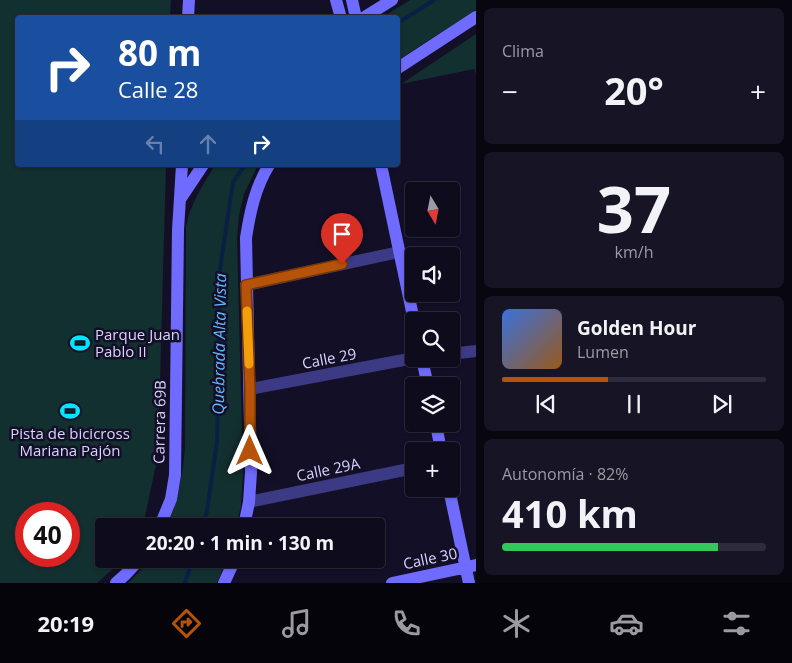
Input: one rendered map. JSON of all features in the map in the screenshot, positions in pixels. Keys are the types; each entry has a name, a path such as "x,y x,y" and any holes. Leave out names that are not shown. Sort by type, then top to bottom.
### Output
{"street":[{"path":"188,15 189,0"},
{"path":"336,0 340,15"},
{"path":"352,0 355,15"},
{"path":"368,15 392,0"},
{"path":"400,67 476,17"},
{"name":"Carrera 69B","path":"163,518 171,499 175,475 182,167"},
{"path":"180,200 202,167"},
{"path":"246,518 251,472 246,285 247,230 251,206 268,167"},
{"path":"381,167 412,312"},
{"path":"246,285 399,252"},
{"path":"460,353 476,351"},
{"name":"Calle 29","path":"250,389 405,360"},
{"name":"Calle 29A","path":"249,502 405,470"},
{"path":"451,497 471,566 469,583"},
{"name":"Calle 30","path":"392,583 471,566"},
{"path":"116,583 132,568"},
{"path":"224,583 231,568"}],"green space":[{"name":"Parque Juan Pablo II","path":"0,0 171,0 170,15 15,15 15,167 166,167 158,455 145,518 95,518 95,568 114,568 97,583 0,583"},
{"path":"410,0 476,0 476,10 400,59 400,15 386,15"},
{"path":"476,34 476,74 474,69 401,84"},
{"path":"214,167 257,167 244,194 239,215 237,238 243,475 241,506 238,518 170,518 179,487 185,447 186,227 194,203"},
{"path":"142,568 223,568 217,583 128,583"}],"waterway":[{"name":"Quebrada Alta Vista","path":"400,22 434,0"},
{"name":"Quebrada Alta Vista","path":"205,518 217,442 220,269 233,182 244,167"},
{"name":"Quebrada Alta Vista","path":"185,583 190,568"}],"slow traffic":[{"path":"247,311 249,364"}],"place":[{"name":"Parque Juan Pablo II","path":"80,343"},
{"name":"Pista de bicicross Mariana Pajón","path":"70,411"}],"route":[{"path":"250,451 246,285 342,264"}]}
